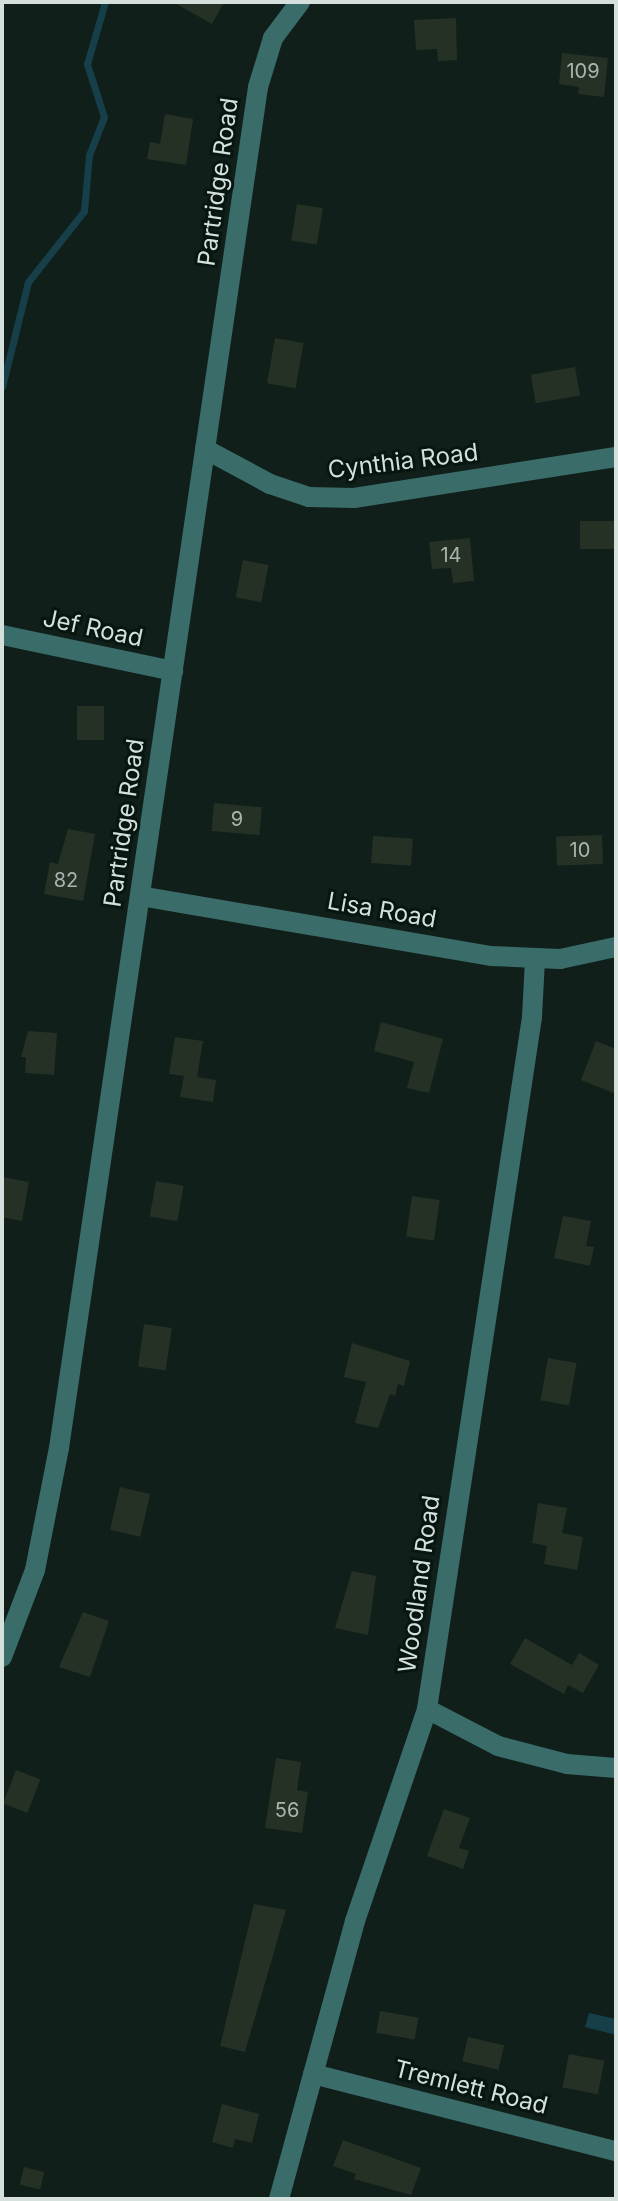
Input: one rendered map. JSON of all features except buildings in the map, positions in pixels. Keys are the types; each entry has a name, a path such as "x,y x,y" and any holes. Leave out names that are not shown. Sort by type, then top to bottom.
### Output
{"street":[{"name":"Partridge Road","path":"2,1657 26,1597 44,1530 258,87 273,38 300,2"},
{"name":"Cynthia Road","path":"205,449 270,484 309,497 339,497 616,457"},
{"name":"Jef Road","path":"2,635 173,671"},
{"name":"Lisa Road","path":"140,896 535,959 616,947"},
{"name":"Woodland Road","path":"279,2199 355,1921 427,1709 530,1025 535,959"},
{"path":"427,1709 498,1746 567,1764 616,1768"},
{"name":"Tremlett Road","path":"313,2074 616,2151"}],"water":[{"path":"589,2013 616,2019 616,2035 585,2027"}],"waterway":[{"path":"2,387 28,282 84,211 89,155 104,117 87,64 105,2"}]}
